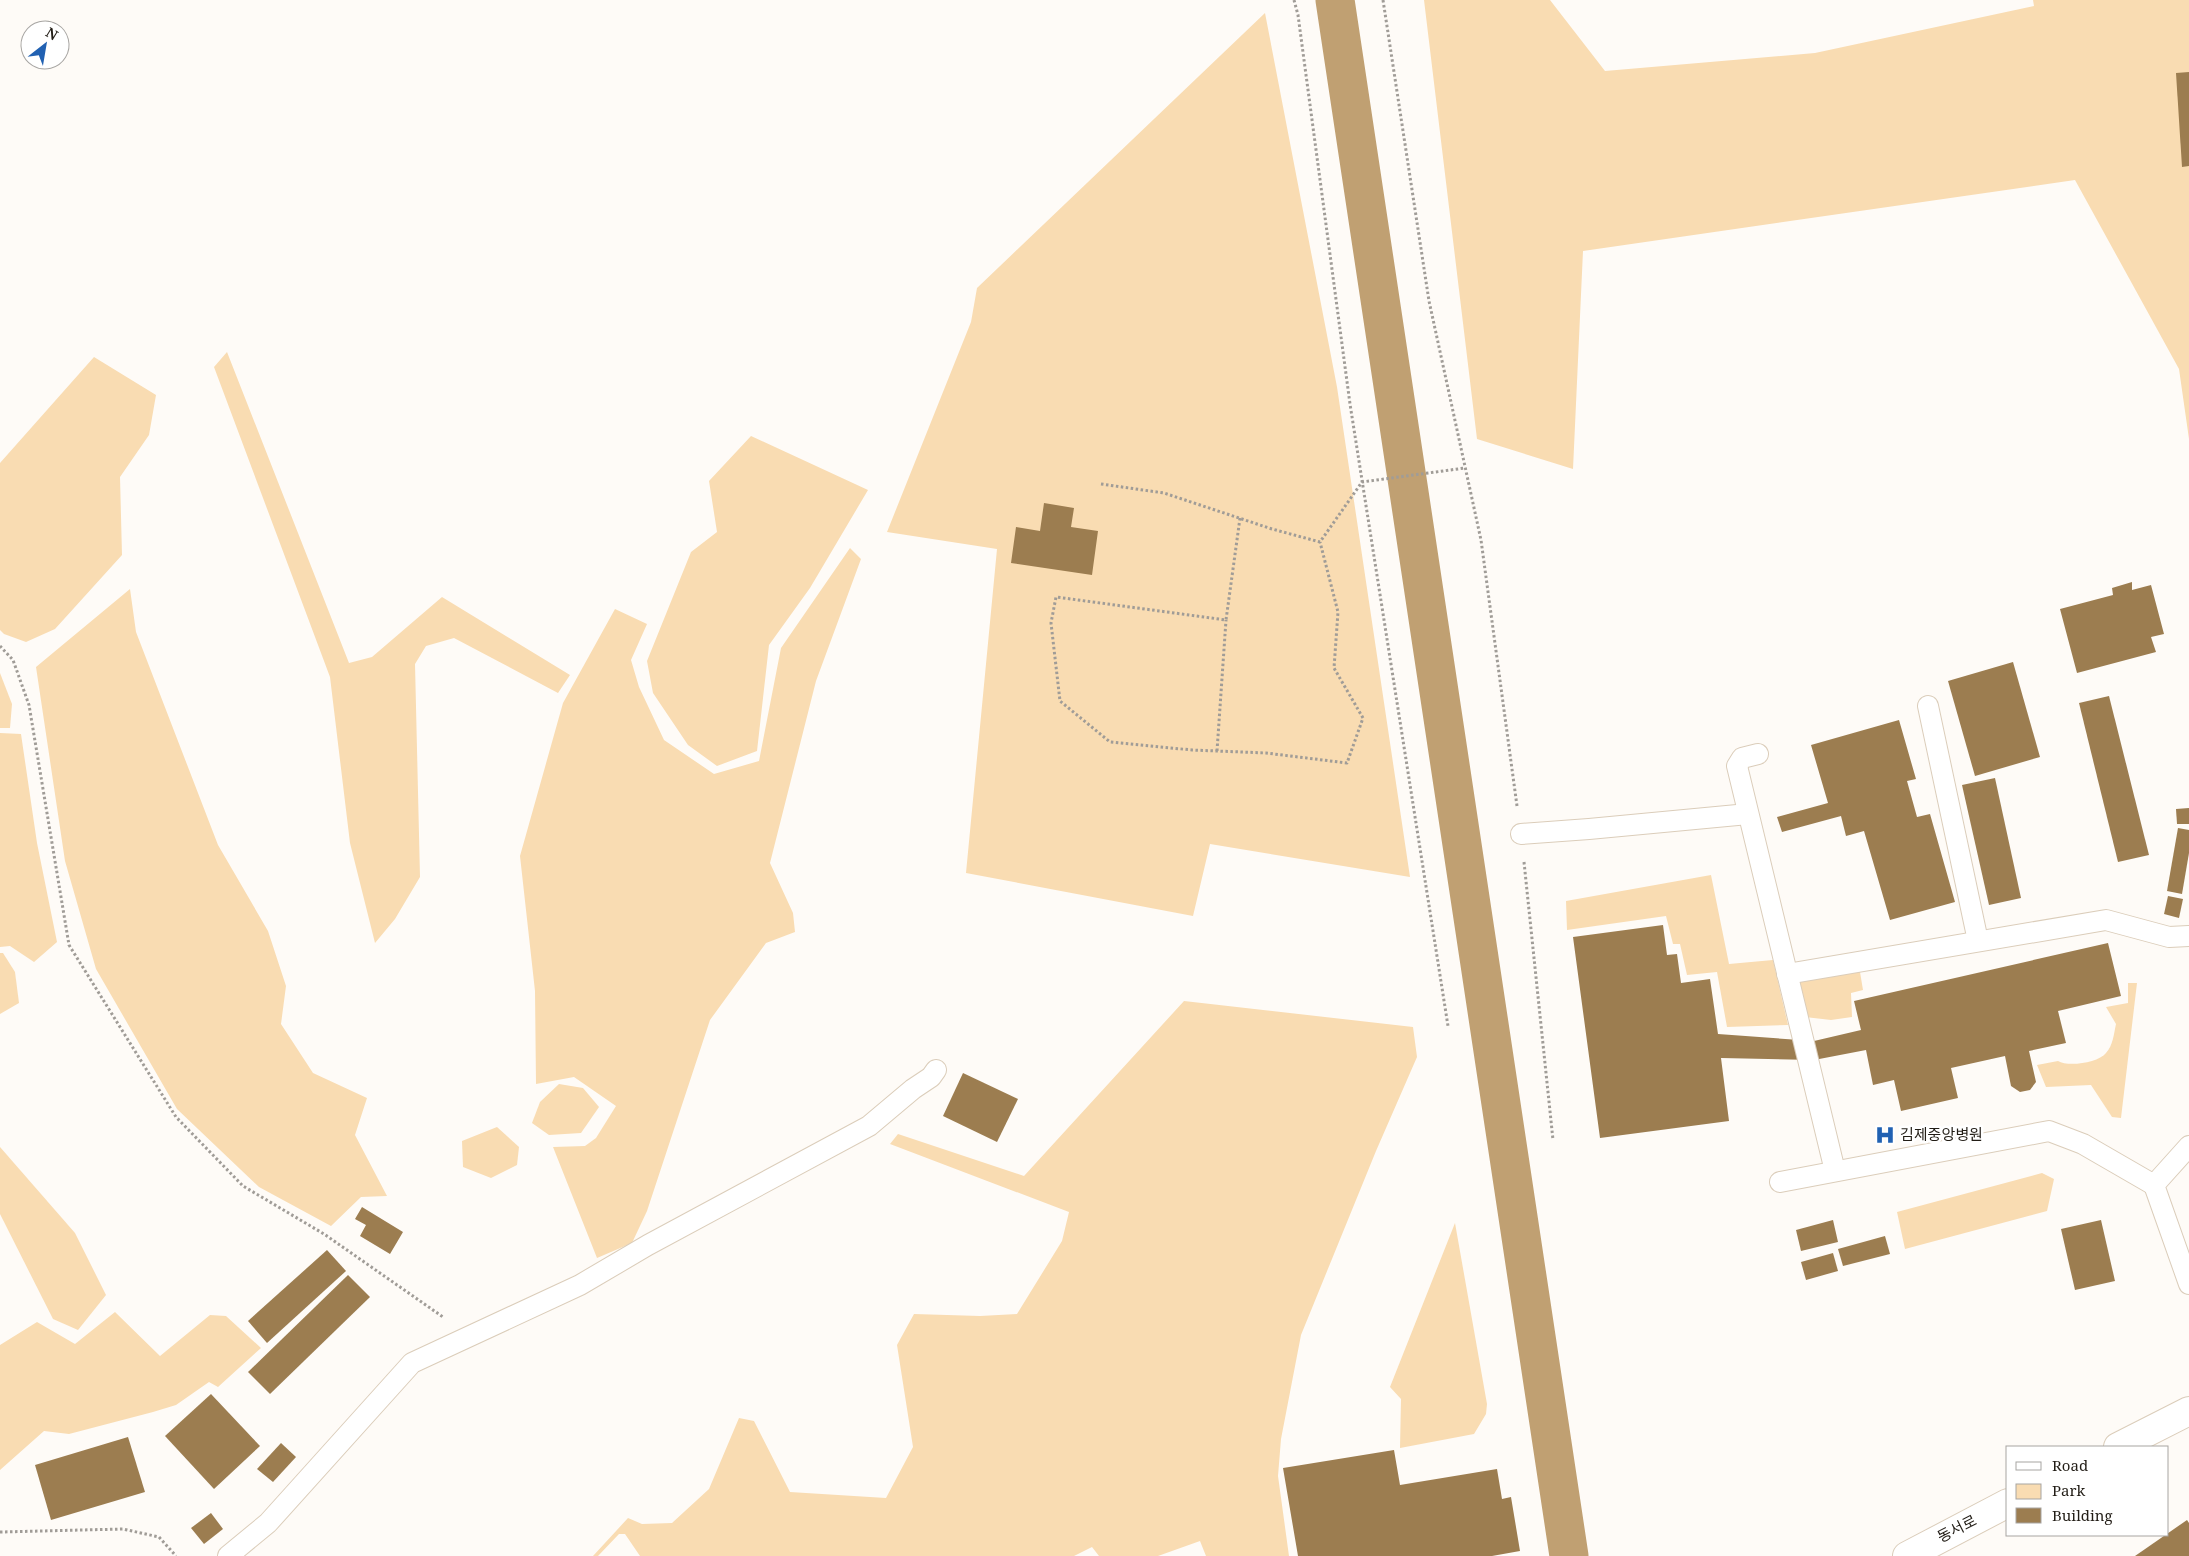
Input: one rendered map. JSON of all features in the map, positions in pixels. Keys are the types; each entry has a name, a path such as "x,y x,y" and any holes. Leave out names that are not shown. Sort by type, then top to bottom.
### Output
{"main road":[{"path":"2120,1446 2187,1417"},
{"name":"동서로","path":"1907,1556 2006,1504"}],"lane":[{"path":"1928,706 1978,941"},
{"path":"1758,754 1742,758 1737,766 1834,1171"},
{"path":"1521,834 1748,814"},
{"path":"1787,974 2106,920 2169,937 2189,936"},
{"path":"228,1556 268,1523 412,1363 580,1285 648,1245 869,1126 913,1089 931,1077 936,1070"},
{"path":"1780,1182 2049,1131 2083,1144 2154,1185 2189,1284"},
{"path":"2154,1185 2189,1146"}],"path":[{"path":"1294,0 1298,16 1350,404 1364,481 1448,1026"},
{"path":"1383,0 1429,301 1464,469 1481,540 1521,834 1553,1140"},
{"path":"1320,542 1364,481 1464,469"},
{"path":"1101,484 1164,493 1320,542"},
{"path":"1217,751 1226,620 1240,518"},
{"path":"1226,620 1056,598 1051,623 1060,701 1110,742 1266,753 1347,763 1363,718 1334,668 1338,612 1320,542"},
{"path":"0,646 13,660 29,705 69,945 176,1117 243,1186 324,1234 470,1336"},
{"path":"0,1532 123,1529 159,1537 176,1556"}],"green space":[{"path":"1424,0 1550,0 1605,71 1815,53 2034,6 2033,0 2189,0 2189,439 2179,369 2075,180 1583,251 1573,469 1477,439"},
{"path":"1265,13 1337,387 1410,877 1210,844 1193,916 966,873 997,549 887,532 971,322 977,288"},
{"path":"227,352 349,663 372,657 442,597 570,675 558,693 454,638 426,646 415,664 420,877 395,919 375,943 350,843 330,677 214,367"},
{"path":"94,357 156,395 149,435 120,477 122,555 55,629 26,642 4,634 0,630 0,463"},
{"path":"751,436 868,490 810,588 769,645 757,751 717,766 688,745 653,693 647,661 691,552 717,532 709,481"},
{"path":"850,548 861,559 816,681 770,863 793,913 795,932 766,943 710,1020 647,1211 632,1243 597,1258 553,1147 585,1146 596,1138 616,1106 574,1077 536,1084 535,991 520,856 563,703 615,609 647,624 631,660 639,687 664,740 714,774 759,761 781,648"},
{"path":"130,589 136,632 218,845 268,931 286,986 281,1024 313,1073 367,1098 355,1135 387,1196 361,1197 331,1226 259,1187 177,1109 96,969 65,861 36,667"},
{"path":"0,673 12,704 10,728 0,728"},
{"path":"0,733 21,734 37,843 57,942 34,962 10,946 0,947"},
{"path":"1711,875 1729,964 1773,960 1788,1025 1727,1027 1717,972 1687,975 1680,944 1673,944 1666,916 1567,930 1566,901"},
{"path":"0,953 3,953 15,972 19,1003 0,1014"},
{"path":"1854,968 1860,972 1863,990 1851,993 1852,1017 1831,1020 1805,1017 1795,979"},
{"path":"2128,983 2137,983 2121,1118 2112,1117 2091,1085 2046,1087 2037,1065 2058,1061 2069,1064 2090,1062 2106,1053 2112,1043 2116,1024 2106,1007 2128,1003"},
{"path":"1184,1001 1413,1027 1417,1057 1376,1151 1301,1335 1281,1439 1278,1476 1289,1556 1206,1556 1200,1541 1158,1556 1099,1556 1092,1547 1074,1556 640,1556 625,1534 619,1534 598,1556 593,1556 628,1518 642,1524 672,1523 709,1489 739,1418 754,1421 790,1492 886,1498 913,1447 897,1345 914,1314 980,1316 1017,1314 1062,1241 1069,1212 890,1144 898,1134 1024,1176"},
{"path":"559,1084 583,1088 599,1107 581,1133 549,1135 532,1123 540,1102"},
{"path":"497,1127 519,1147 517,1165 491,1178 463,1167 462,1141"},
{"path":"0,1147 75,1233 106,1295 78,1330 53,1319 0,1214"},
{"path":"2042,1173 2054,1179 2047,1211 1905,1249 1897,1212"},
{"path":"1455,1223 1487,1404 1486,1414 1474,1434 1400,1448 1401,1399 1390,1387"},
{"path":"115,1312 160,1356 210,1315 226,1316 261,1348 218,1387 209,1382 176,1405 69,1434 44,1431 0,1470 0,1345 37,1322 75,1344"}],"building":[{"path":"2189,72 2189,166 2182,167 2176,73"},
{"path":"1044,503 1074,508 1071,527 1098,531 1092,575 1011,563 1016,527 1040,531"},
{"path":"2132,582 2132,590 2151,585 2164,634 2151,637 2156,652 2077,673 2060,609 2113,595 2112,588"},
{"path":"2013,662 2040,757 1975,776 1948,681"},
{"path":"2109,696 2149,855 2118,862 2079,703"},
{"path":"1899,720 1916,779 1907,781 1917,817 1930,814 1955,902 1890,920 1864,831 1846,836 1841,816 1782,832 1777,817 1828,803 1811,745"},
{"path":"1995,778 2021,898 1989,905 1962,785"},
{"path":"2189,808 2189,824 2177,824 2176,809"},
{"path":"2178,828 2189,830 2189,853 2182,894 2167,891"},
{"path":"2168,896 2183,899 2179,918 2164,914"},
{"path":"1663,925 1667,955 1677,954 1681,983 1710,979 1718,1034 1814,1041 1861,1030 1854,1001 2108,943 2121,996 2058,1011 2066,1043 2029,1051 2036,1082 2030,1090 2020,1092 2011,1086 2005,1056 1951,1068 1958,1098 1901,1111 1894,1080 1873,1085 1866,1050 1814,1060 1721,1058 1729,1121 1600,1138 1573,937"},
{"path":"963,1073 1018,1099 997,1142 943,1116"},
{"path":"362,1207 403,1232 390,1254 360,1236 366,1225 355,1219"},
{"path":"1833,1220 1838,1242 1801,1251 1796,1230"},
{"path":"2101,1220 2115,1281 2075,1290 2061,1229"},
{"path":"1885,1236 1890,1254 1843,1266 1838,1249"},
{"path":"327,1250 346,1271 267,1343 248,1321"},
{"path":"1833,1253 1838,1271 1806,1280 1801,1262"},
{"path":"348,1275 370,1297 270,1394 248,1372"},
{"path":"211,1394 260,1446 214,1489 165,1436"},
{"path":"128,1437 145,1492 51,1520 35,1465"},
{"path":"281,1443 296,1457 273,1482 257,1469"},
{"path":"1394,1450 1400,1485 1497,1469 1502,1499 1511,1497 1520,1551 1492,1556 1298,1556 1283,1468"},
{"path":"211,1513 223,1529 204,1544 191,1528"},
{"path":"2187,1520 2189,1523 2189,1556 2135,1556 2164,1536 2169,1536 2169,1532"}],"waterway":[{"path":"1335,0 1569,1556"}],"place":[{"name":"김제중앙병원","path":"1885,1135"}]}
